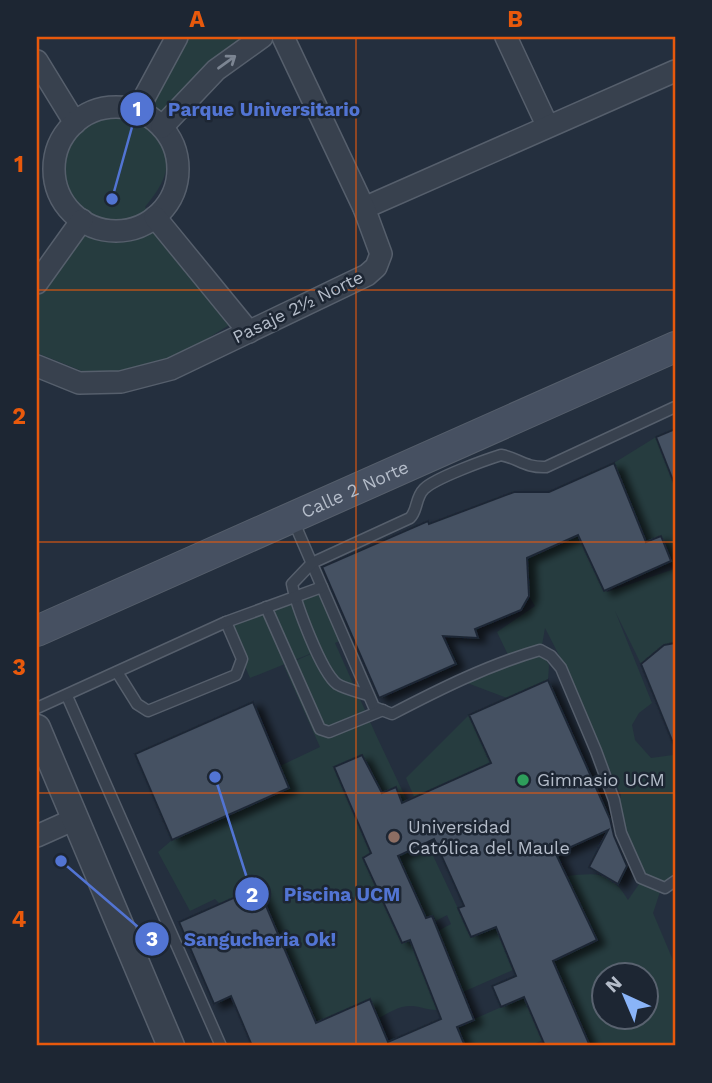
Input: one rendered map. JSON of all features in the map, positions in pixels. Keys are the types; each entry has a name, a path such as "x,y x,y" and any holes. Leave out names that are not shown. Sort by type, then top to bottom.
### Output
{"main road":[{"name":"Calle 2 Norte","path":"37,631 675,347"}],"street":[{"path":"137,111 177,37"},
{"path":"162,127 216,70 262,37"},
{"name":"Pasaje 2½ Norte","path":"37,366 79,383 121,382 171,369 368,275 376,267 381,254 364,208 283,37"},
{"path":"506,37 547,125"},
{"path":"37,61 75,123"},
{"path":"364,208 547,125 675,71"},
{"path":"123,107 137,111 151,117 172,141 177,159 177,180 171,198 155,218 138,227 119,231 99,229 70,210 58,190 46,160 75,123 90,113 123,107"},
{"path":"155,218 249,332"},
{"path":"37,283 82,220"},
{"path":"37,728 171,1046"},
{"path":"37,835 75,819"}],"lane":[{"path":"368,695 337,684 327,672 298,611 292,584 312,563 410,518 415,513 418,497 432,484 501,455 524,465 546,467 675,407"},
{"path":"292,518 374,707 393,714 439,690 512,658 540,650 551,656 561,668 591,739 614,800 621,833 641,878 665,888 675,881"},
{"path":"37,708 226,622 322,587"},
{"path":"266,607 320,729 329,732 383,710"},
{"path":"117,672 137,704 148,711 236,675 242,659 226,622"},
{"path":"66,696 221,1046"}],"green space":[{"path":"187,37 247,37 202,69 153,123 165,146 167,167 160,186 145,207 234,322 173,360 126,373 87,373 37,353 37,295 78,211 67,192 63,176 64,162 68,149 86,128 113,116 128,114"},
{"path":"656,437 675,486 675,643 664,645 641,664 615,611 652,703 639,713 632,725 635,740 651,758 673,755 675,759 675,875 663,883 643,876 616,815 621,795 545,628 541,651 549,665 548,680 507,698 462,681 511,661 497,632 535,606 529,596 527,558 568,513 607,592 674,569 661,537 646,542 614,463"},
{"path":"317,582 341,640 335,643 471,936 496,927 513,970 463,992 438,931 451,924 447,915 436,921 433,915 426,918 398,856 410,850 396,788 382,793 362,755 334,768 371,853 363,858 402,942 410,940 437,1010 408,1006 395,1009 379,1018 370,1000 291,1034 220,904 215,899 190,911 158,852 172,840 289,788 280,766 320,747 284,666 322,649 250,678 226,622"},
{"path":"469,715 491,763 415,799 406,778"},
{"path":"558,859 567,876 602,876 615,884 628,900 642,880 662,886 653,913 675,965 675,1046 590,1046 553,960 597,940"},
{"path":"524,997 543,1040 529,1046 465,1046 459,1034 431,1046 413,1046"}],"building":[{"path":"675,429 675,483 674,483 656,437"},
{"path":"614,463 646,542 661,536 671,561 604,591 578,535 527,558 529,596 521,610 475,629 478,638 443,636 456,664 379,698 322,567 428,521 429,524 514,492 549,492"},
{"path":"675,643 675,748 641,664 664,645"},
{"path":"548,680 610,819 627,866 618,884 589,867 608,830 560,852 553,848 597,940 553,961 590,1046 545,1046 524,997 501,1007 492,986 516,976 496,927 471,937 458,908 464,906 434,839 398,856 426,918 432,916 474,1020 457,1027 465,1046 252,1046 231,996 214,1004 179,922 258,887 316,1023 370,999 388,1042 441,1019 410,940 402,943 363,858 371,853 334,767 362,755 382,793 396,787 402,803 491,763 469,715"},
{"path":"253,702 289,788 172,840 135,754"}],"place":[{"name":"Parque Universitario","path":"112,199"},
{"name":"Piscina UCM","path":"215,777"},
{"name":"Gimnasio UCM","path":"523,780"},
{"name":"Universidad Católica del Maule","path":"394,837"},
{"name":"Sangucheria Ok!","path":"61,861"}]}
